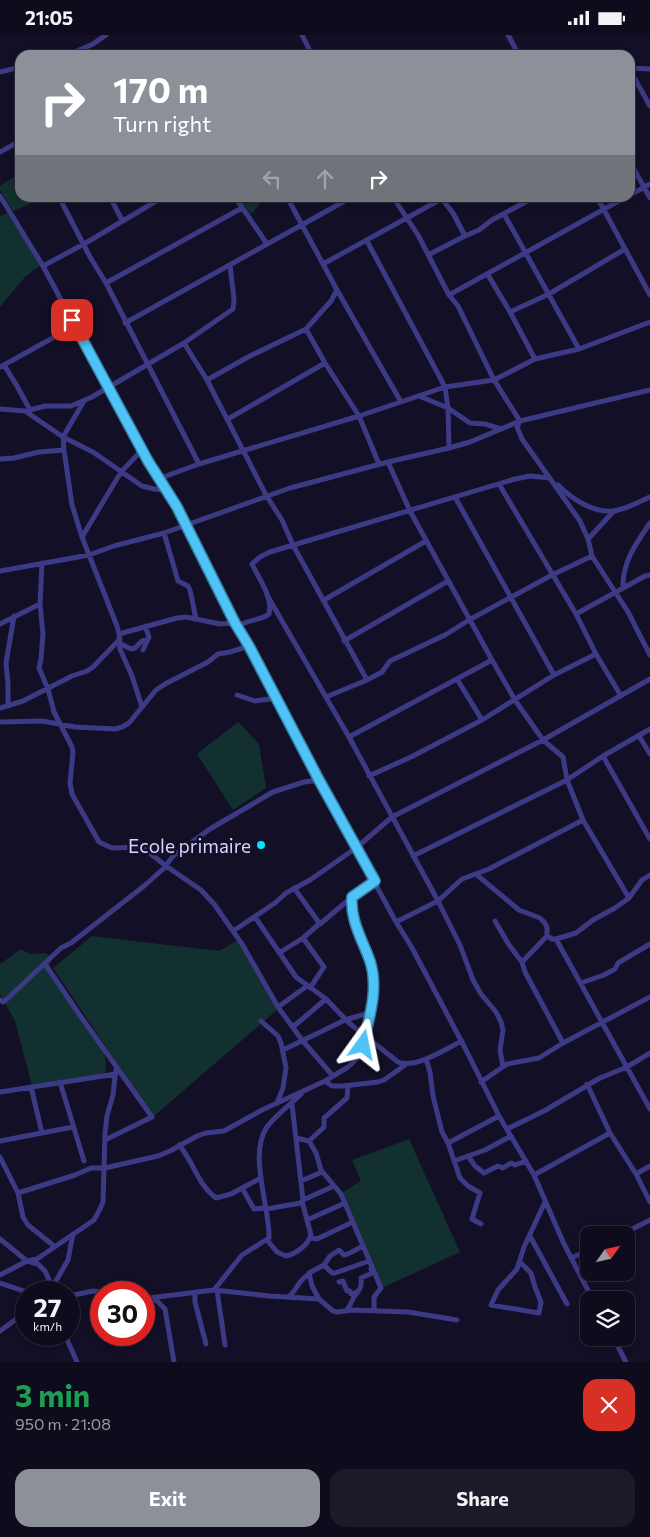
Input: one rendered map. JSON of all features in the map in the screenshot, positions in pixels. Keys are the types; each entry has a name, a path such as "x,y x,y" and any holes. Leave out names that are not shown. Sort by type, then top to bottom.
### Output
{"street":[{"path":"86,50 106,35"},
{"path":"302,35 310,50"},
{"path":"508,35 516,50"},
{"path":"79,50 93,44"},
{"path":"0,72 15,68"},
{"path":"635,69 650,69"},
{"path":"635,78 650,106"},
{"path":"0,152 15,144"},
{"path":"635,171 650,198"},
{"path":"635,192 650,184"},
{"path":"0,196 2,204 43,266 158,479 186,525 235,623 319,780 462,1041 499,1116 534,1175 545,1202 588,1291"},
{"path":"62,202 90,257 106,283 199,464"},
{"path":"113,202 122,220"},
{"path":"43,266 154,202"},
{"path":"238,202 267,244"},
{"path":"290,202 336,289 401,402"},
{"path":"125,323 343,202"},
{"path":"395,202 428,255 449,295 458,306 494,379 520,421"},
{"path":"323,264 436,202"},
{"path":"446,202 465,236"},
{"path":"428,255 479,230 526,202"},
{"path":"600,202 650,295"},
{"path":"449,295 618,202"},
{"path":"106,283 242,208"},
{"path":"504,214 579,349"},
{"path":"367,241 445,387 448,408 449,448"},
{"path":"510,312 549,294 626,249"},
{"path":"0,409 27,411 45,406 72,406 109,387 184,343 233,309 234,299 230,265"},
{"path":"488,275 535,359"},
{"path":"207,380 248,357 306,329 330,301 336,289"},
{"path":"72,320 58,335 2,366 17,386 27,411 63,437 82,445 142,486 166,490"},
{"path":"158,479 199,464 360,416 445,387 494,379 535,359 579,349 650,322"},
{"path":"306,329 325,363 360,416 379,464"},
{"path":"184,343 207,380 266,495 282,520 293,545 367,680"},
{"path":"228,419 325,363"},
{"path":"0,571 89,555 114,546 164,533 266,495 379,464 449,448 520,421 650,390"},
{"path":"419,396 448,408 470,423 485,424 501,429"},
{"path":"84,401 63,437 72,505 120,639 120,649 132,676 142,707"},
{"path":"520,421 517,427 518,432 580,521 588,539 592,556 628,612 650,655"},
{"path":"0,459 39,452 64,450"},
{"path":"82,537 121,472 142,450"},
{"path":"388,462 426,541 515,700 542,740 563,757 567,780 583,820 629,898"},
{"path":"503,1067 500,1050 503,1030 501,1021 473,980 460,945 438,901 349,737 267,595 252,564 270,552 530,476 550,477 570,497 586,505 602,510 614,511"},
{"path":"499,484 576,614 596,654 621,696"},
{"path":"455,497 554,675"},
{"path":"588,539 614,511 650,497"},
{"path":"624,588 624,571 631,552 650,523"},
{"path":"164,533 178,581 188,586 190,590 196,619"},
{"path":"324,600 426,541"},
{"path":"326,697 367,680 382,672 390,661 445,635 552,575 592,556"},
{"path":"42,563 40,604 43,634 39,668 48,689 54,712 70,742 73,752 70,783 72,794 96,838 104,845 112,848 143,848 208,896 232,931 278,1007 294,1026 302,1040 333,1076"},
{"path":"576,614 650,575"},
{"path":"344,641 448,581"},
{"path":"230,612 240,625 248,620 261,619 269,614 270,603 267,595"},
{"path":"0,625 40,604"},
{"path":"8,706 6,663 14,616"},
{"path":"0,708 23,701 72,676 88,671 120,639 145,626 186,617 220,624 235,623"},
{"path":"143,650 148,637 145,626"},
{"path":"120,639 131,649 135,648 142,641 147,640"},
{"path":"0,722 29,721 60,723 74,727 115,729 129,723 156,690 208,662 218,654 249,646"},
{"path":"369,776 413,756 482,719 554,675 596,654"},
{"path":"349,737 492,661"},
{"path":"457,679 482,719"},
{"path":"232,931 275,903 286,893 310,880 356,848 392,817 542,740 650,679"},
{"path":"237,695 255,701 276,698"},
{"path":"413,856 567,780 603,756 650,729"},
{"path":"639,736 650,754"},
{"path":"603,756 650,839"},
{"path":"0,1000 3,1002 7,999 61,948 71,943 144,886 166,866 174,855 210,829 265,796 289,786 319,780"},
{"path":"396,922 438,901 462,879 477,875 583,820"},
{"path":"477,875 519,910 540,918 548,927 548,936 522,962"},
{"path":"548,936 556,939 576,933 629,898 642,880 650,875"},
{"path":"279,953 303,938 352,897 375,881"},
{"path":"294,888 319,924"},
{"path":"18,1193 91,1168 105,1168 158,1156 206,1133 224,1131 277,1103 325,1081 359,1058 373,999 373,980 370,961 354,917 352,897"},
{"path":"255,917 296,977 326,999 345,1020 398,1062 405,1065"},
{"path":"495,921 509,945 522,962 563,1043"},
{"path":"278,1007 308,987 324,967 303,938"},
{"path":"556,939 650,1109"},
{"path":"581,983 615,969 618,963 650,944"},
{"path":"45,964 116,1071 152,1117 105,1140"},
{"path":"481,1082 512,1063 539,1057 650,997"},
{"path":"294,1026 326,999"},
{"path":"283,1050 345,1020 369,1013"},
{"path":"262,1021 278,1036 283,1050 286,1068 283,1088 277,1103"},
{"path":"325,1081 332,1086 348,1086 384,1080 405,1065 426,1059 462,1041"},
{"path":"507,1129 544,1111 587,1084 615,1070 627,1067 650,1053"},
{"path":"426,1059 442,1132 462,1181 480,1193 472,1219 481,1224"},
{"path":"0,1093 116,1071"},
{"path":"0,1275 27,1261 37,1259 97,1216 103,1202 107,1116 113,1095 116,1071"},
{"path":"60,1082 72,1127 84,1161"},
{"path":"587,1084 610,1133 636,1174 650,1201"},
{"path":"310,1141 324,1127 324,1118 347,1098 348,1086"},
{"path":"31,1087 42,1133"},
{"path":"225,1345 216,1290 242,1255 267,1240 269,1235 259,1164 260,1148 267,1127 303,1091"},
{"path":"292,1104 303,1201 311,1238"},
{"path":"448,1143 499,1116"},
{"path":"0,1141 72,1127"},
{"path":"534,1175 610,1133"},
{"path":"454,1161 485,1150 511,1136"},
{"path":"296,1138 310,1141"},
{"path":"310,1141 322,1172 341,1194 381,1288 374,1297 374,1310"},
{"path":"179,1145 193,1164 202,1185 216,1198 261,1178"},
{"path":"468,1156 475,1166 484,1173 498,1166 503,1168 511,1163 518,1165 526,1161"},
{"path":"0,1157 18,1193 28,1225 54,1246"},
{"path":"636,1174 650,1166"},
{"path":"301,1181 322,1172"},
{"path":"242,1188 254,1209 303,1201 334,1186"},
{"path":"520,1262 532,1273 541,1302 539,1313 491,1305 498,1291 512,1276 520,1262 524,1247 545,1202"},
{"path":"307,1219 345,1203"},
{"path":"635,1228 650,1220"},
{"path":"311,1238 317,1239 353,1222"},
{"path":"56,1281 68,1260 73,1234"},
{"path":"530,1236 567,1304"},
{"path":"267,1240 277,1252 286,1256 296,1252 311,1238"},
{"path":"0,1239 27,1261 38,1264 45,1271 48,1281"},
{"path":"288,1297 293,1293 300,1280 311,1271 324,1265 330,1256 339,1250 346,1255 354,1249 363,1247"},
{"path":"572,1258 580,1254"},
{"path":"324,1265 332,1273 335,1273 369,1260"},
{"path":"346,1311 352,1305 354,1296 362,1285 361,1278 372,1273 368,1263 369,1260"},
{"path":"308,1275 319,1299 333,1311 374,1310 421,1313 457,1320"},
{"path":"339,1282 343,1281 347,1291 350,1291 351,1294 357,1293"},
{"path":"0,1283 15,1288"},
{"path":"155,1296 216,1290 319,1299"},
{"path":"195,1293 195,1302 206,1344"},
{"path":"155,1300 165,1309 174,1362"},
{"path":"0,1331 15,1320"},
{"path":"70,1346 77,1362"},
{"path":"618,1346 626,1362"}],"green space":[{"path":"15,176 15,202 32,203 13,211 0,190 0,186"},
{"path":"241,202 260,202 251,214"},
{"path":"7,213 41,265 25,277 0,307 0,216"},
{"path":"238,722 259,744 266,788 233,810 197,754"},
{"path":"92,936 219,951 238,940 278,1009 153,1117 53,968"},
{"path":"21,949 30,954 46,953 52,959 45,968 104,1053 106,1062 105,1074 32,1086 15,1021 0,994 0,964"},
{"path":"409,1139 460,1252 382,1288 343,1192 361,1181 352,1160"}],"place":[{"name":"Ecole primaire","path":"261,845"}],"route":[{"path":"72,320 139,446 177,507 235,623 375,881 352,897 354,917 358,933 370,961 374,986 363,1045"}]}
